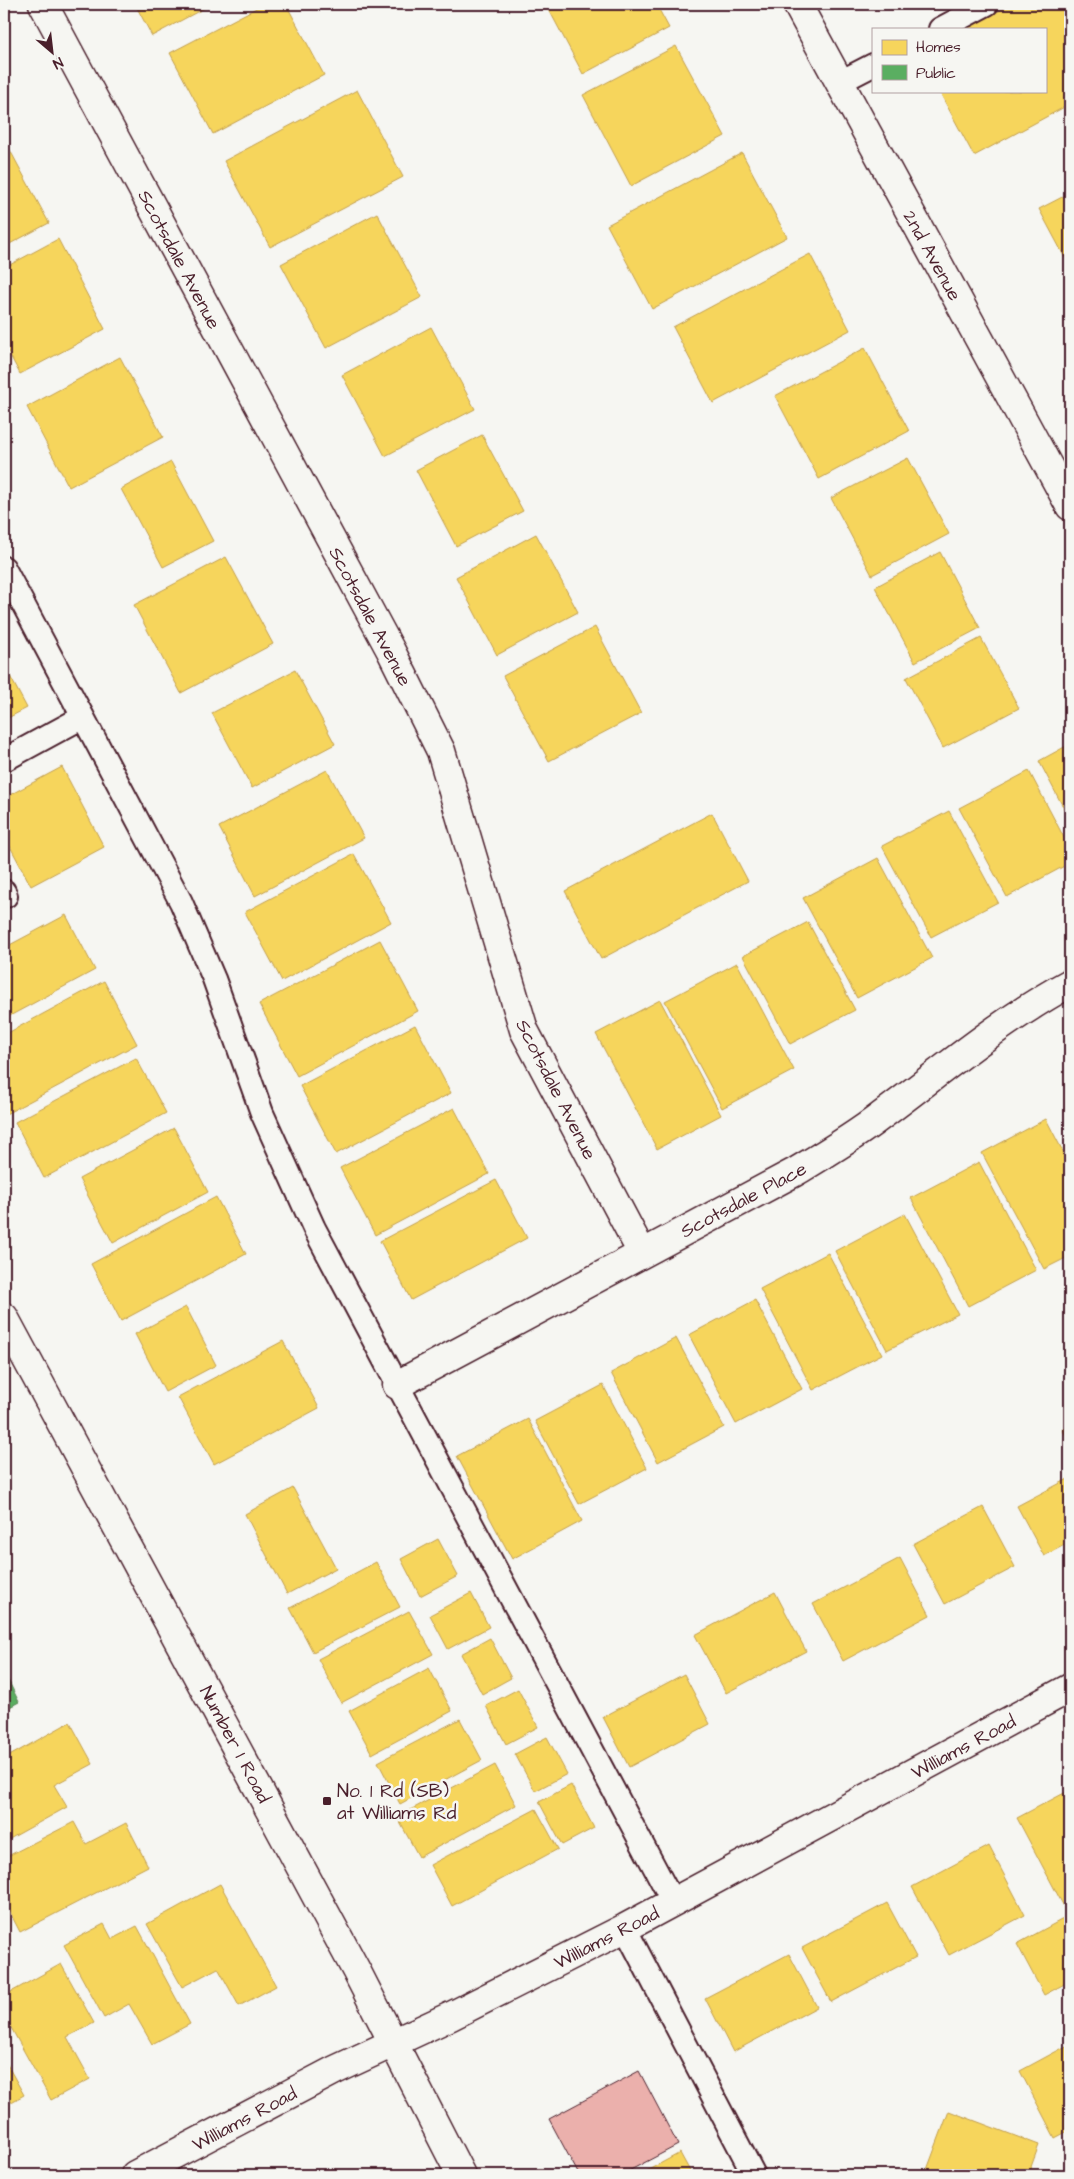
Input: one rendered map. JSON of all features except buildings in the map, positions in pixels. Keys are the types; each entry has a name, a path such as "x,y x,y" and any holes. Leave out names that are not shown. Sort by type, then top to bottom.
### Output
{"street":[{"name":"Scotsdale Avenue","path":"44,4 391,652 441,751 524,1030 642,1253"},
{"name":"2nd Avenue","path":"797,4 1070,506"},
{"name":"Scotsdale Place","path":"397,1385 795,1172 840,1145 880,1117 1000,1026 1070,983"},
{"name":"Number 1 Road","path":"4,1317 366,1989 461,2175"},
{"name":"Williams Road","path":"136,2175 335,2070 393,2044 624,1928 1070,1688"}],"lane":[{"path":"942,28 987,4"},
{"path":"840,82 872,66"},
{"path":"4,568 181,902 214,978 262,1113 314,1228 673,1902"},
{"path":"4,760 83,717"},
{"path":"624,1928 754,2175"}],"place":[{"name":"No. 1 Rd (SB) at Williams Rd","path":"327,1801"}]}
